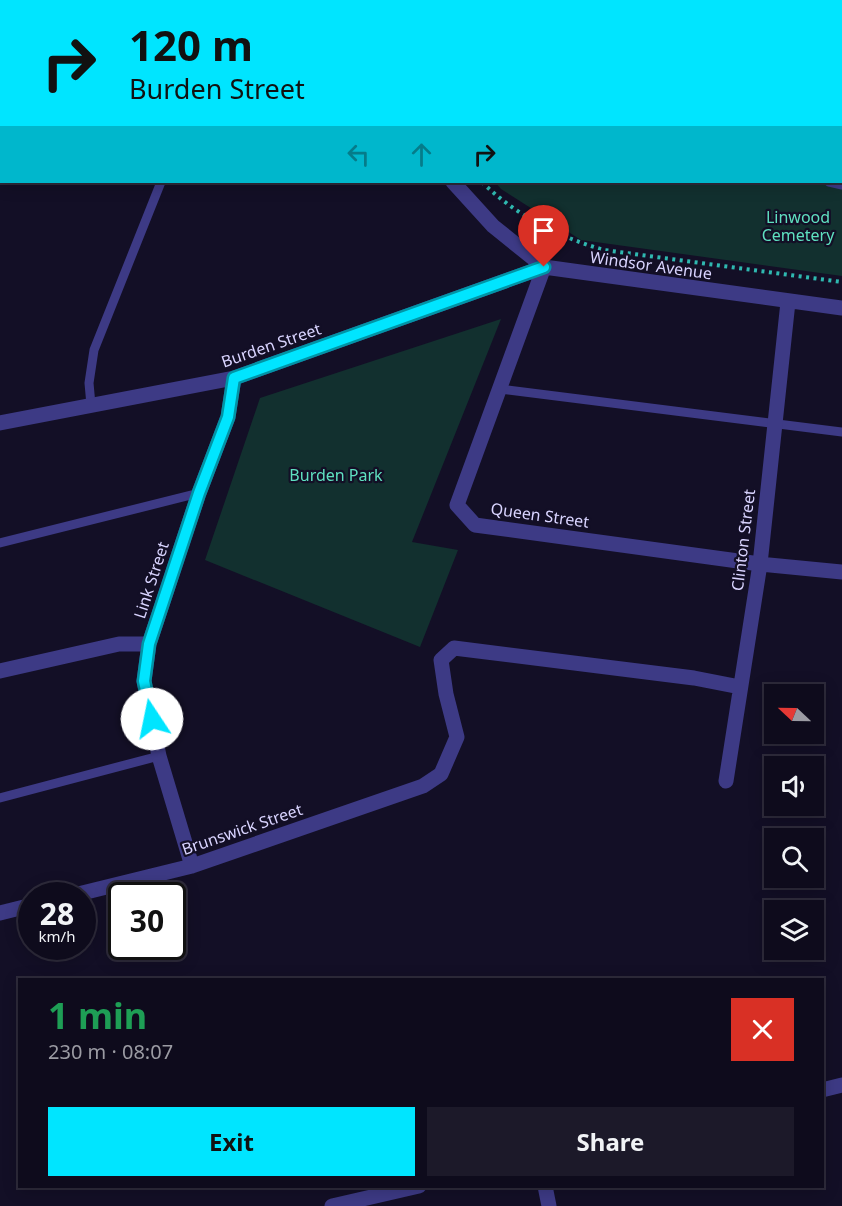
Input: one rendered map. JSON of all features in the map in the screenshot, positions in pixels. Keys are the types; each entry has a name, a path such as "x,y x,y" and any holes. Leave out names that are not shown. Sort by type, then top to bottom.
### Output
{"street":[{"path":"454,183 493,226 544,267"},
{"name":"Burden Street","path":"0,423 234,378 544,267"},
{"name":"Windsor Avenue","path":"544,267 842,308"},
{"name":"Queen Street","path":"544,267 457,505 475,525 760,564 842,572"},
{"name":"Clinton Street","path":"726,781 760,564 788,302"},
{"name":"Link Street","path":"192,866 159,756 144,681 149,644 199,493 228,417 234,378"},
{"path":"0,671 119,644 149,644"},
{"name":"Brunswick Street","path":"96,890 192,866 423,786 441,774 457,737 446,694 441,660 454,648 694,678 740,687"},
{"path":"0,913 18,908"},
{"path":"824,1090 842,1085"},
{"path":"332,1206 410,1188"},
{"path":"545,1188 549,1206"}],"lane":[{"path":"91,405 89,384 94,350 161,183"},
{"path":"500,389 842,432"},
{"path":"0,543 199,493"},
{"path":"0,798 159,756"}],"path":[{"path":"483,183 504,203 535,222 604,250 842,282"}],"green space":[{"name":"Linwood Cemetery","path":"496,183 842,183 842,276 581,240 501,189"},
{"name":"Burden Park","path":"501,319 412,542 458,550 420,647 205,560 260,398"}],"route":[{"path":"152,719 144,681 149,644 199,493 228,417 234,378 544,267"}]}
